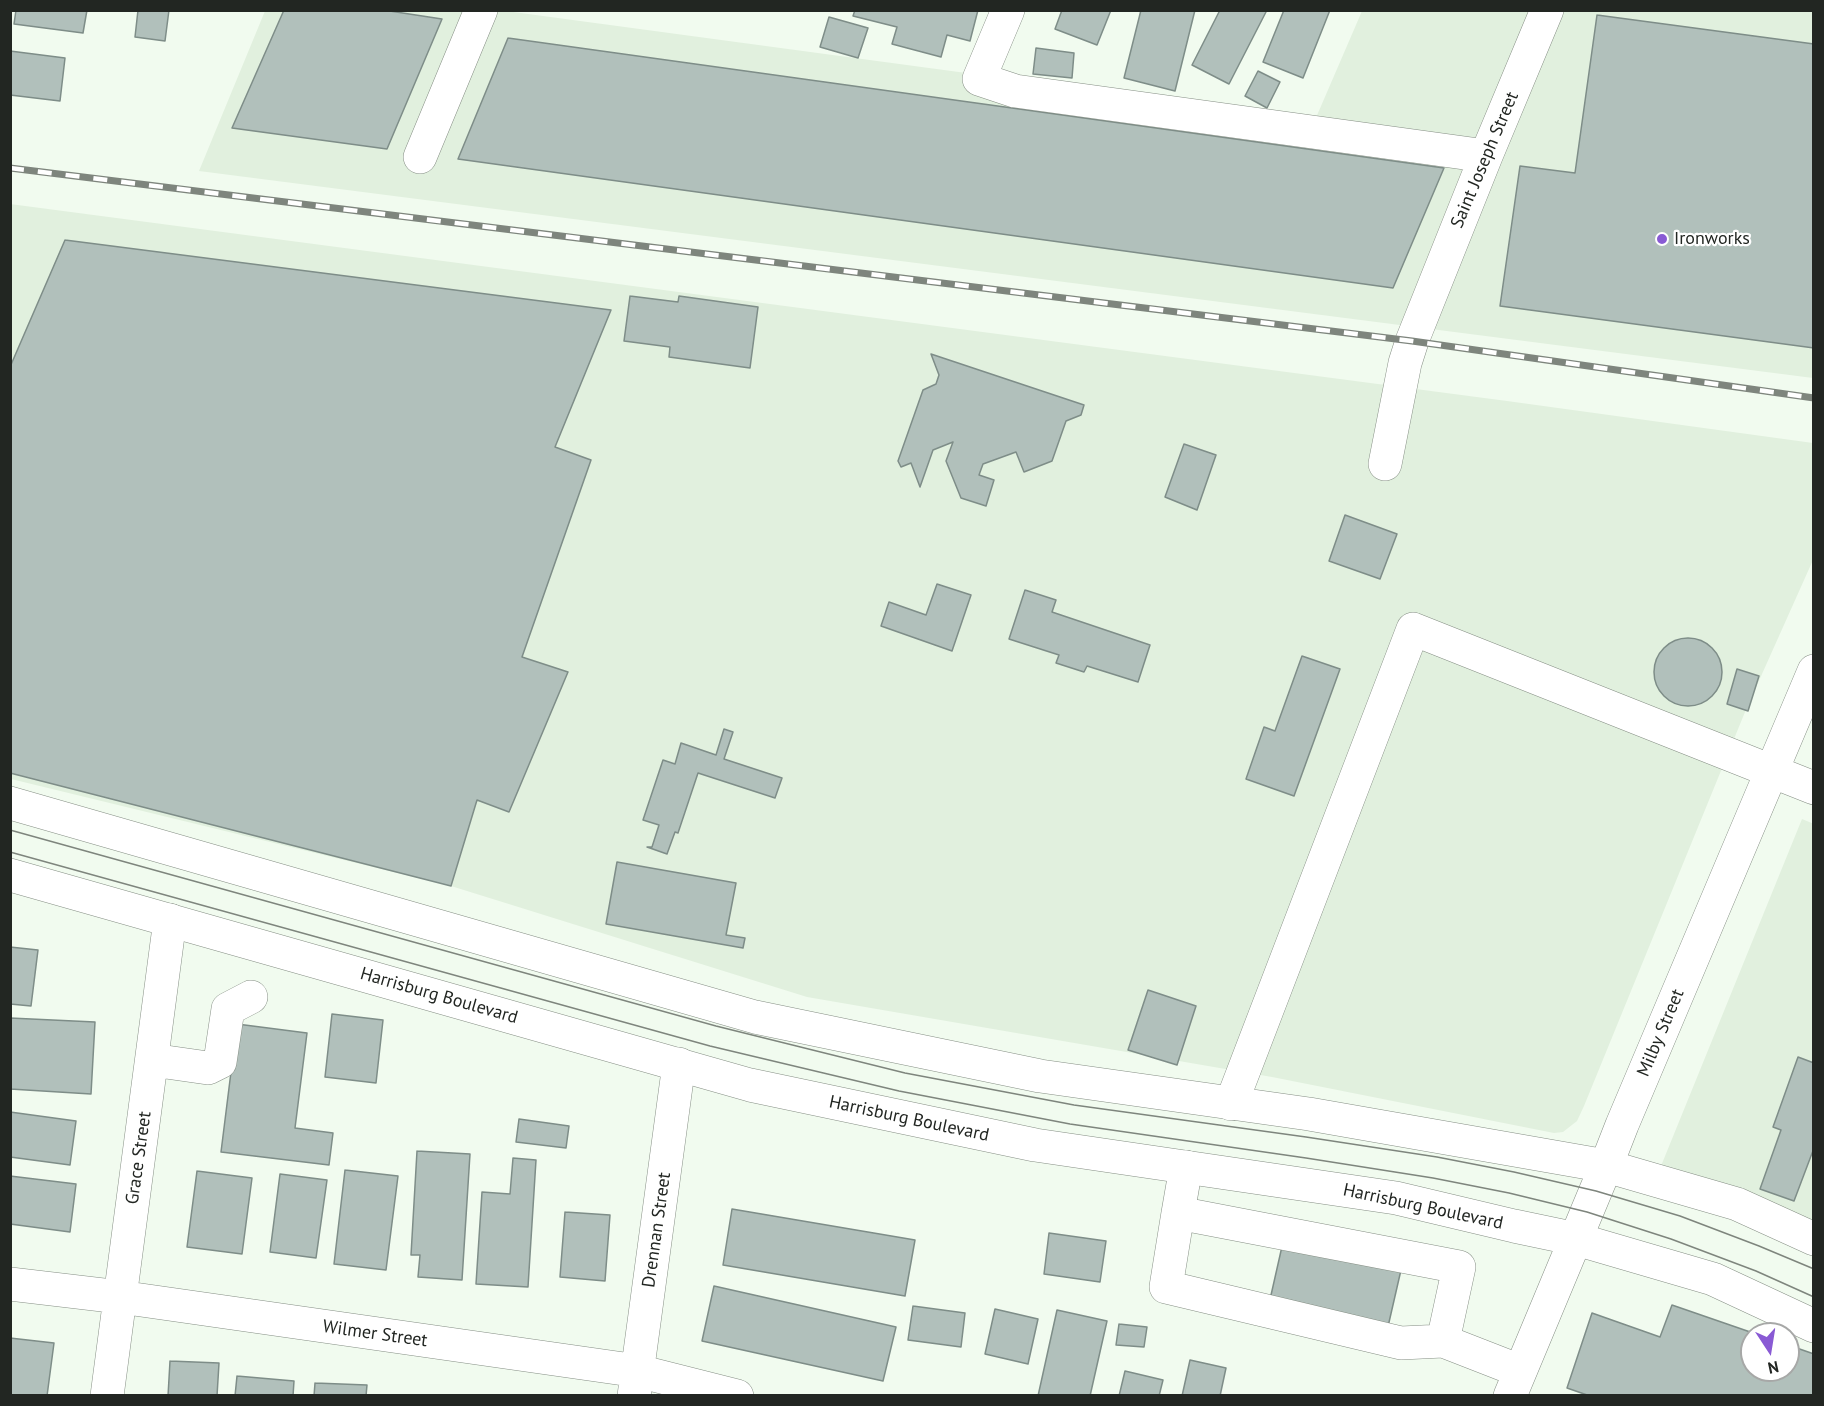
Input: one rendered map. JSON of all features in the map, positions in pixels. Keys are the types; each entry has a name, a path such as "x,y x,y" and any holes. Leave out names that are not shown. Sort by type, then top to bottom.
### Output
{"main road":[{"path":"420,157 481,10"},
{"path":"1008,10 979,79 1015,91 1486,156"},
{"name":"Saint Joseph Street","path":"1385,464 1405,363 1424,309 1547,10"},
{"path":"1231,1104 1413,629 1814,788"},
{"name":"Milby Street","path":"1515,1383 1626,1114 1814,671"},
{"path":"10,803 755,1017 1040,1076 1309,1114 1606,1166 1737,1204 1814,1239"},
{"name":"Harrisburg Boulevard","path":"10,875 750,1085 1035,1145 1396,1198 1576,1239 1713,1279 1814,1326"},
{"name":"Grace Street","path":"107,1395 170,920"},
{"path":"152,1060 208,1068 220,1062 228,1009 251,997"},
{"name":"Drennan Street","path":"636,1383 679,1064"},
{"path":"1186,1167 1166,1287 1401,1343 1443,1341 1515,1383"},
{"path":"1178,1213 1459,1267 1443,1341"},
{"name":"Wilmer Street","path":"10,1284 120,1298 636,1383 737,1395"}],"shaded area":[{"path":"265,11 506,11 1315,120 1362,11 1813,11 1813,378 199,171"},
{"path":"10,204 1813,443 1813,560 1745,712 1584,1106 1577,1121 1563,1132 1554,1133 1272,1077 807,997 451,886 11,779"},
{"path":"1802,819 1814,824 1813,1227 1661,1166"}],"building":[{"path":"16,10 87,10 83,33 14,24"},
{"path":"138,10 169,10 165,41 135,37"},
{"path":"284,10 383,10 442,19 387,149 232,128"},
{"path":"855,10 978,10 970,41 947,35 941,57 892,44 897,27 853,16"},
{"path":"1062,10 1111,10 1097,45 1055,29"},
{"path":"1141,10 1195,10 1175,91 1124,78"},
{"path":"1220,10 1267,10 1229,84 1192,65"},
{"path":"1284,10 1330,10 1303,78 1263,62"},
{"name":"Ironworks","path":"1597,15 1814,44 1814,348 1500,306 1520,166 1575,173"},
{"path":"829,17 868,28 858,58 820,47"},
{"path":"508,38 1444,168 1393,288 458,159"},
{"path":"1036,48 1074,53 1072,78 1033,74"},
{"path":"10,51 65,58 60,101 10,95"},
{"path":"1258,71 1280,82 1267,108 1245,96"},
{"path":"65,240 611,310 555,447 591,460 522,657 568,672 509,812 477,800 451,886 10,773 10,367"},
{"path":"630,296 678,302 679,296 758,307 750,368 669,357 670,347 624,341"},
{"path":"931,354 1084,405 1081,415 1066,421 1052,461 1024,472 1016,452 983,464 979,475 994,480 986,506 961,498 946,461 953,442 933,450 920,487 911,463 901,467 898,461 923,390 936,384 939,375"},
{"path":"1184,444 1216,455 1197,510 1165,497"},
{"path":"1345,515 1397,534 1380,579 1329,561"},
{"path":"937,584 971,595 952,651 881,626 889,602 926,615"},
{"path":"1025,590 1056,600 1052,612 1150,645 1138,682 1087,666 1084,672 1056,663 1059,655 1009,639"},
{"path":"1681,638 1695,638 1707,643 1717,653 1722,672 1717,691 1707,701 1695,706 1681,706 1669,701 1659,691 1654,679 1654,665 1659,653 1669,643"},
{"path":"1302,656 1340,669 1294,796 1246,779 1264,727 1275,731"},
{"path":"1737,669 1759,676 1748,711 1727,704"},
{"path":"724,729 733,732 724,759 782,778 775,798 698,773 678,833 675,832 667,854 647,847 652,847 659,825 643,820 663,760 675,764 681,743 716,755"},
{"path":"617,862 736,883 726,935 745,938 743,948 606,924"},
{"path":"10,947 38,950 31,1006 10,1004"},
{"path":"1148,990 1196,1006 1177,1065 1128,1050"},
{"path":"332,1014 383,1020 376,1083 325,1077"},
{"path":"10,1018 95,1022 91,1094 10,1089"},
{"path":"237,1024 307,1033 295,1128 333,1133 329,1165 221,1152"},
{"path":"1798,1057 1814,1063 1814,1148 1794,1201 1760,1189 1781,1130 1773,1127"},
{"path":"10,1112 76,1121 70,1165 10,1157"},
{"path":"519,1119 569,1126 566,1148 516,1142"},
{"path":"417,1151 470,1154 462,1280 418,1277 420,1255 411,1255"},
{"path":"513,1158 536,1160 528,1287 476,1284 482,1192 510,1194"},
{"path":"345,1170 398,1176 386,1270 334,1264"},
{"path":"197,1171 252,1178 242,1254 187,1247"},
{"path":"280,1174 327,1180 316,1258 270,1252"},
{"path":"10,1176 76,1184 70,1232 10,1224"},
{"path":"732,1209 915,1240 905,1296 723,1265"},
{"path":"565,1212 610,1215 605,1281 560,1277"},
{"path":"1049,1233 1106,1241 1100,1282 1044,1274"},
{"path":"1283,1242 1401,1270 1387,1331 1269,1304"},
{"path":"714,1286 896,1327 883,1381 702,1341"},
{"path":"1672,1305 1740,1328 1740,1382 1800,1382 1800,1349 1814,1354 1814,1396 1590,1396 1567,1388 1592,1313 1660,1337"},
{"path":"913,1306 965,1313 961,1347 908,1340"},
{"path":"995,1309 1038,1319 1028,1364 985,1354"},
{"path":"1057,1310 1107,1321 1090,1396 1038,1396"},
{"path":"1119,1324 1147,1327 1144,1347 1116,1345"},
{"path":"10,1338 54,1343 47,1396 10,1396"},
{"path":"1190,1360 1226,1368 1220,1396 1182,1396"},
{"path":"170,1361 219,1363 217,1396 168,1396"},
{"path":"1125,1371 1163,1380 1159,1396 1119,1396"},
{"path":"237,1376 294,1381 293,1396 235,1396"},
{"path":"315,1383 367,1385 366,1396 314,1396"}],"tram line":[{"path":"10,830 716,1026 905,1073 1074,1105 1306,1137 1437,1157 1514,1172 1596,1191 1680,1216 1814,1269"},
{"path":"10,852 710,1046 899,1091 1070,1124 1433,1178 1587,1212 1671,1239 1756,1271 1814,1297"}],"railway":[{"path":"10,168 1412,341 1814,398"}],"place":[{"name":"Ironworks","path":"1662,239"}]}
